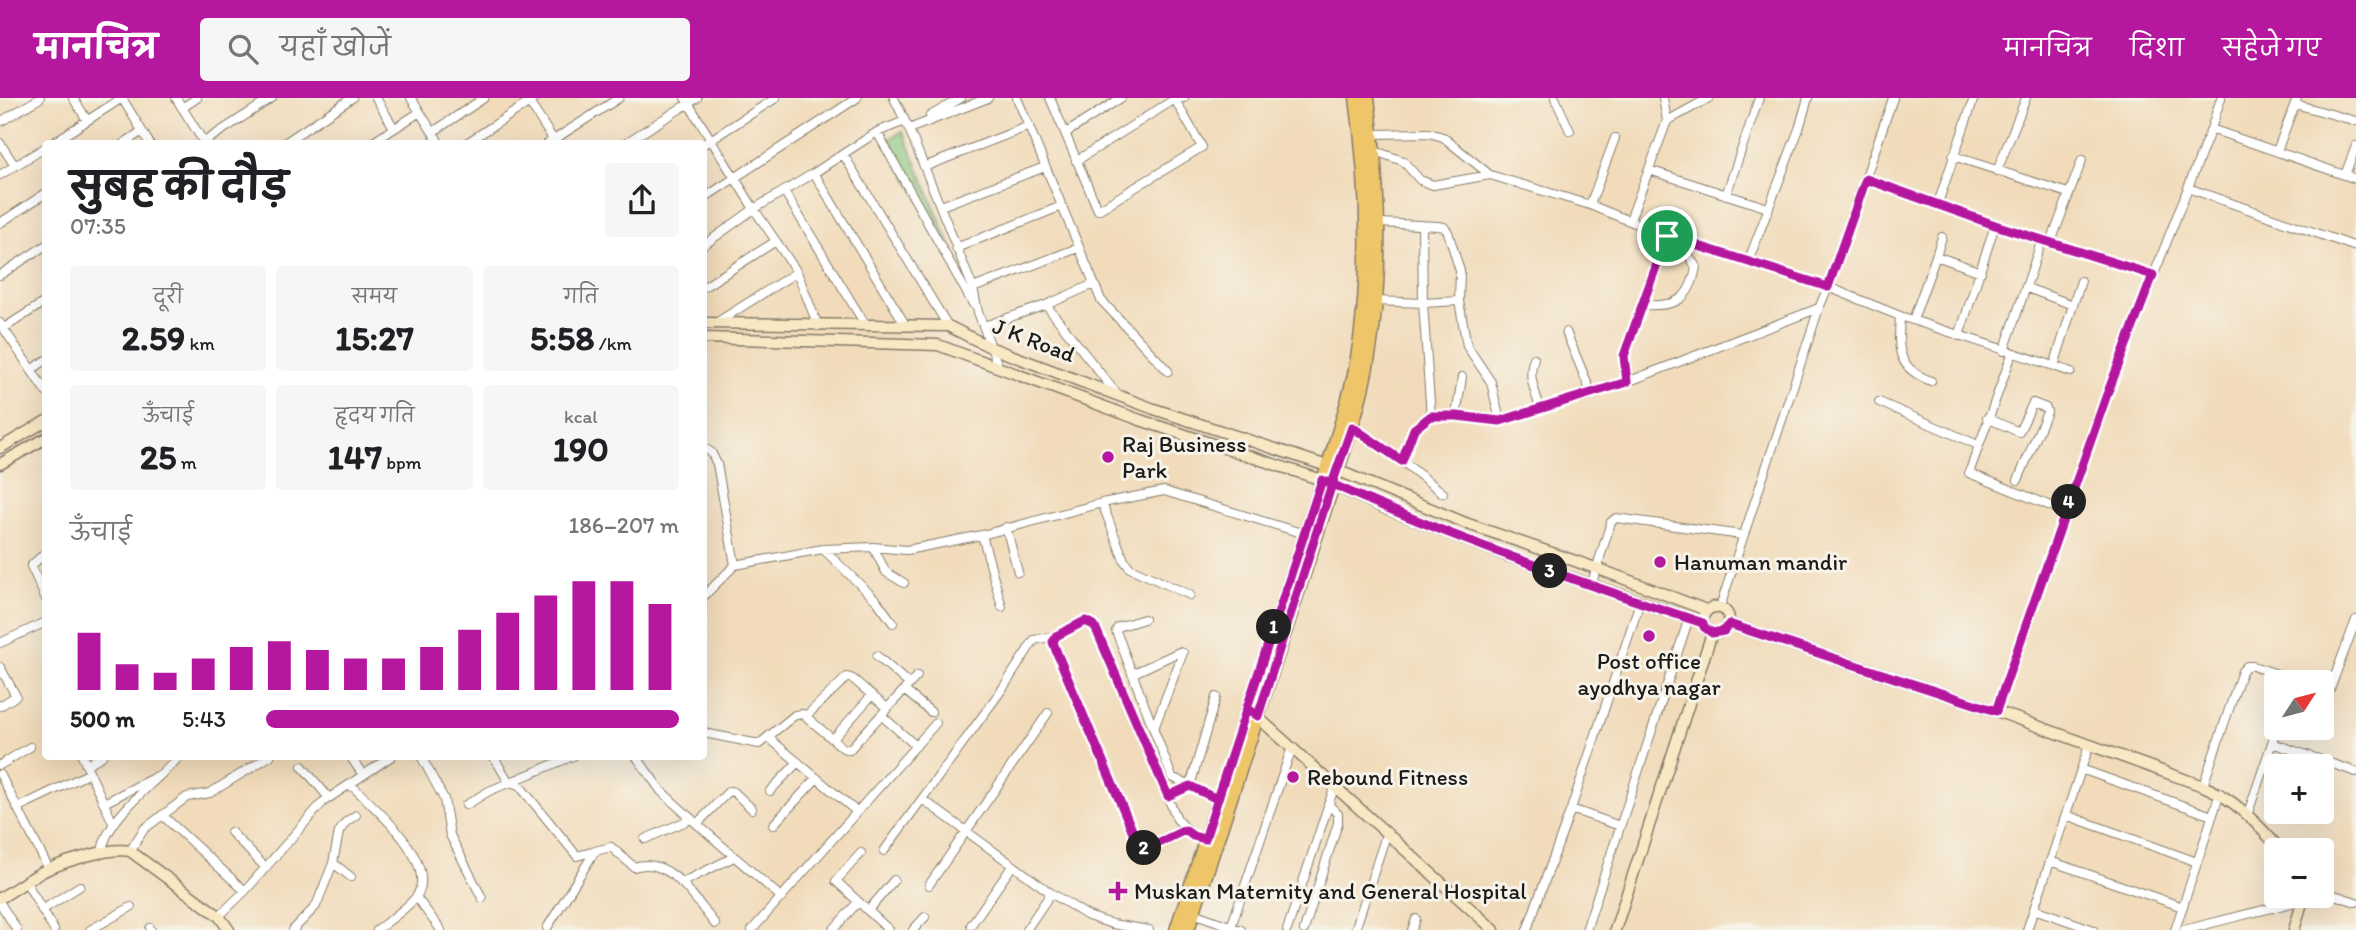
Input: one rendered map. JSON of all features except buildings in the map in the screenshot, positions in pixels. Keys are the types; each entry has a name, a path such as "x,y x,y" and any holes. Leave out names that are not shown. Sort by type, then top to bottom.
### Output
{"main road":[{"path":"1176,930 1217,799 1253,712 1332,468 1348,402 1362,326 1368,240 1363,148 1356,98"},
{"path":"1332,468 1352,427 1367,367 1377,301 1380,223 1368,98"},
{"path":"1188,930 1305,534 1327,482"}],"street":[{"path":"0,122 40,98"},
{"path":"73,98 87,120"},
{"path":"57,140 122,98 148,140"},
{"path":"176,98 202,140"},
{"path":"182,108 197,98"},
{"path":"209,140 272,98"},
{"path":"289,140 352,98"},
{"path":"376,98 394,128"},
{"path":"433,132 484,98"},
{"path":"555,140 619,98"},
{"path":"630,140 687,101 697,98"},
{"path":"776,98 707,142 797,272 818,326"},
{"path":"707,196 857,98"},
{"path":"894,98 941,206 973,288 978,312"},
{"path":"907,125 961,98"},
{"path":"707,243 754,209 877,132 988,98"},
{"path":"1017,98 1101,300 1168,371"},
{"path":"1050,98 1076,162 1098,210 1202,147 1178,98 1076,162"},
{"path":"1066,133 1121,98"},
{"path":"1555,98 1570,131"},
{"path":"1630,220 1667,121 1662,98"},
{"path":"1667,121 1709,98"},
{"path":"1726,195 1759,98"},
{"path":"1748,262 1799,129 1808,98"},
{"path":"1720,607 1819,308 1894,98"},
{"path":"1938,203 1974,98"},
{"path":"1997,171 2026,98"},
{"path":"1996,711 2106,397 2211,130 2221,98"},
{"path":"413,99 438,140"},
{"path":"471,140 531,99 551,140"},
{"path":"687,101 706,140"},
{"path":"2277,151 2296,101 2356,121"},
{"path":"376,140 419,111"},
{"path":"925,167 1029,126"},
{"path":"2211,130 2356,179"},
{"path":"129,140 142,131"},
{"path":"877,132 978,312 998,366"},
{"path":"1373,134 1429,133 1443,137 1490,175 1590,205 1630,220 1666,240 1689,256 1696,267 1695,274 1687,294 1678,302 1662,306 1643,306"},
{"path":"1590,205 1615,138"},
{"path":"0,143 15,166"},
{"path":"2345,175 2356,146"},
{"path":"0,176 42,150"},
{"path":"1375,151 1403,161 1425,184 1490,175"},
{"path":"843,154 948,327"},
{"path":"1953,156 2068,193"},
{"path":"2066,512 1969,473 2026,288 2082,160"},
{"path":"941,206 1045,167"},
{"path":"1648,170 1768,208"},
{"path":"814,173 906,326"},
{"path":"1866,179 1995,225 2153,275"},
{"path":"2188,188 2356,247"},
{"path":"783,191 866,326"},
{"path":"0,223 42,196"},
{"path":"956,248 1062,206"},
{"path":"1380,223 1444,227 1448,232 1460,271 1459,300 1466,346 1491,382 1500,421"},
{"path":"1422,225 1423,303 1431,416"},
{"path":"1959,336 1995,225"},
{"path":"1913,320 1942,237"},
{"path":"1666,240 1828,287 1900,316 2071,372"},
{"path":"1627,382 1624,356 1666,240"},
{"path":"707,285 776,241"},
{"path":"0,275 42,247"},
{"path":"973,288 1078,247"},
{"path":"1936,256 1981,272"},
{"path":"716,323 797,272"},
{"path":"2054,366 2081,281"},
{"path":"984,326 1046,305 1094,284"},
{"path":"2026,288 2073,305"},
{"path":"1377,301 1423,303 1459,300"},
{"path":"42,303 2,326 42,386"},
{"path":"1046,305 1116,393"},
{"path":"1402,461 1414,429 1431,416 1500,421 1627,382 1819,308"},
{"path":"1900,316 1899,341 1903,364 1916,375 1931,381"},
{"name":"J K Road","path":"707,324 948,327 992,348 1154,409 1332,468 1468,524 1706,610"},
{"path":"1566,332 1591,391"},
{"name":"J K Road","path":"707,338 938,345 1140,420 1327,482 1387,509 1591,586 1703,623"},
{"path":"1534,358 1530,376 1540,408"},
{"path":"31,370 42,363"},
{"path":"1030,378 1034,363"},
{"path":"1457,416 1462,377"},
{"path":"1879,402 1978,445"},
{"path":"1987,418 2019,432 2033,403 2046,408 2047,412 2018,480"},
{"path":"0,448 42,423"},
{"path":"1352,427 1443,493"},
{"path":"0,464 42,440"},
{"path":"707,450 718,464 735,565"},
{"path":"707,593 735,565 823,549 873,547 908,550 982,535 1102,503 1164,491 1305,534"},
{"path":"1102,503 1124,560 1130,568 1190,595"},
{"path":"1591,586 1611,522 1616,518 1742,535"},
{"path":"1006,527 1018,572"},
{"path":"982,535 1002,607"},
{"path":"873,547 886,572 905,583"},
{"path":"823,549 877,601 893,623"},
{"path":"42,556 31,566 42,590"},
{"path":"1527,930 1571,809 1640,602"},
{"path":"1720,607 1728,614 1729,624 1724,631 1712,633 1704,627 1706,610 1720,607"},
{"path":"1586,930 1689,618"},
{"path":"1144,619 1118,627 1116,631 1172,777 1217,799"},
{"path":"2334,680 2353,636 2356,620"},
{"path":"884,851 1003,688 1034,640 1056,636 1085,621 1096,629 1178,819 1193,836 1205,839"},
{"path":"0,643 42,624"},
{"path":"1729,624 1996,711 2203,786 2220,793 2248,813 2270,838"},
{"path":"1615,930 1712,633"},
{"path":"1056,636 1053,642 1057,653 1138,844 1143,848 1150,847 1185,830"},
{"path":"1132,674 1179,652 1183,653 1154,728"},
{"path":"877,656 931,712"},
{"path":"2203,786 2242,671 2247,666 2264,670"},
{"path":"0,667 16,696 0,706"},
{"path":"707,734 759,744 795,715 807,715 843,748 849,750 917,676"},
{"path":"807,715 847,677 872,695 916,746"},
{"path":"833,739 872,695"},
{"path":"1168,796 1190,786 1216,697"},
{"path":"1253,712 1494,930"},
{"path":"929,885 1048,713"},
{"path":"752,930 936,723"},
{"path":"769,738 857,812"},
{"path":"2248,813 2273,740"},
{"path":"2272,743 2356,772"},
{"path":"2027,930 2089,746"},
{"path":"0,765 30,747"},
{"path":"1230,928 1293,747"},
{"path":"102,853 103,841 113,823 176,760"},
{"path":"130,851 144,830 187,797 210,793 264,760"},
{"path":"352,760 363,775"},
{"path":"219,916 329,798 386,760"},
{"path":"423,760 443,799 450,835 482,898"},
{"path":"495,760 509,782 519,785 577,856 611,847 634,867 642,864 662,867 681,883 715,925"},
{"path":"466,805 489,791 563,760"},
{"path":"639,760 660,791 782,898"},
{"path":"770,791 798,762"},
{"path":"19,807 85,765 113,823"},
{"path":"302,766 329,798"},
{"path":"2081,769 2212,816"},
{"path":"104,803 164,773"},
{"path":"0,774 49,869"},
{"path":"773,825 817,778"},
{"path":"350,784 397,828 421,870 420,887 416,897 377,930"},
{"path":"1328,804 1338,814 1338,823 1305,930 1288,928 1328,804 1335,785"},
{"path":"645,839 694,821 729,791 734,792 752,809"},
{"path":"2175,930 2220,793"},
{"path":"922,799 1087,916 1112,924 1149,930"},
{"path":"1571,809 1620,826"},
{"path":"162,815 245,891"},
{"path":"293,930 316,906 333,863 339,832 346,822 356,815"},
{"path":"2066,815 2197,862"},
{"path":"231,832 266,868"},
{"path":"1355,930 1387,832"},
{"path":"17,930 0,901 26,882 49,869 102,853 130,851 219,916 229,930"},
{"path":"547,928 595,851"},
{"path":"861,853 836,881 882,928"},
{"path":"681,883 734,857"},
{"path":"2050,861 2183,907"},
{"path":"333,863 351,877"},
{"path":"971,925 1013,865"},
{"path":"868,911 894,880"},
{"path":"26,882 54,930"},
{"path":"42,910 80,886"},
{"path":"1026,930 1051,893"},
{"path":"2334,895 2356,902"},
{"path":"416,897 441,930"},
{"path":"833,930 858,902"},
{"path":"90,930 131,906"},
{"path":"2184,930 2266,908"},
{"path":"2294,930 2300,908"},
{"path":"2034,909 2094,930"},
{"path":"1193,913 1241,930"},
{"path":"913,930 925,917"},
{"path":"1412,930 1416,919"}],"green space":[{"path":"903,131 966,284 887,141"}],"place":[{"name":"Raj Business Park","path":"1108,457"},
{"name":"Hanuman mandir","path":"1660,562"},
{"name":"Post office ayodhya nagar","path":"1649,636"},
{"name":"Rebound Fitness","path":"1293,777"},
{"name":"Muskan Maternity and General Hospital","path":"1118,891"}],"route":[{"path":"1667,236 1624,356 1627,382 1500,421 1431,416 1414,429 1402,461 1352,427 1332,484 1322,480 1217,799 1190,786 1168,796 1092,624 1085,621 1056,636 1053,642 1057,653 1138,844 1143,848 1150,847 1185,830 1193,836 1205,839 1247,708 1258,716 1332,484 1387,509 1505,555 1703,623 1712,633 1724,631 1729,624 1996,711 2106,397 2153,275 1995,225 1866,179 1828,287 1667,236"}]}
